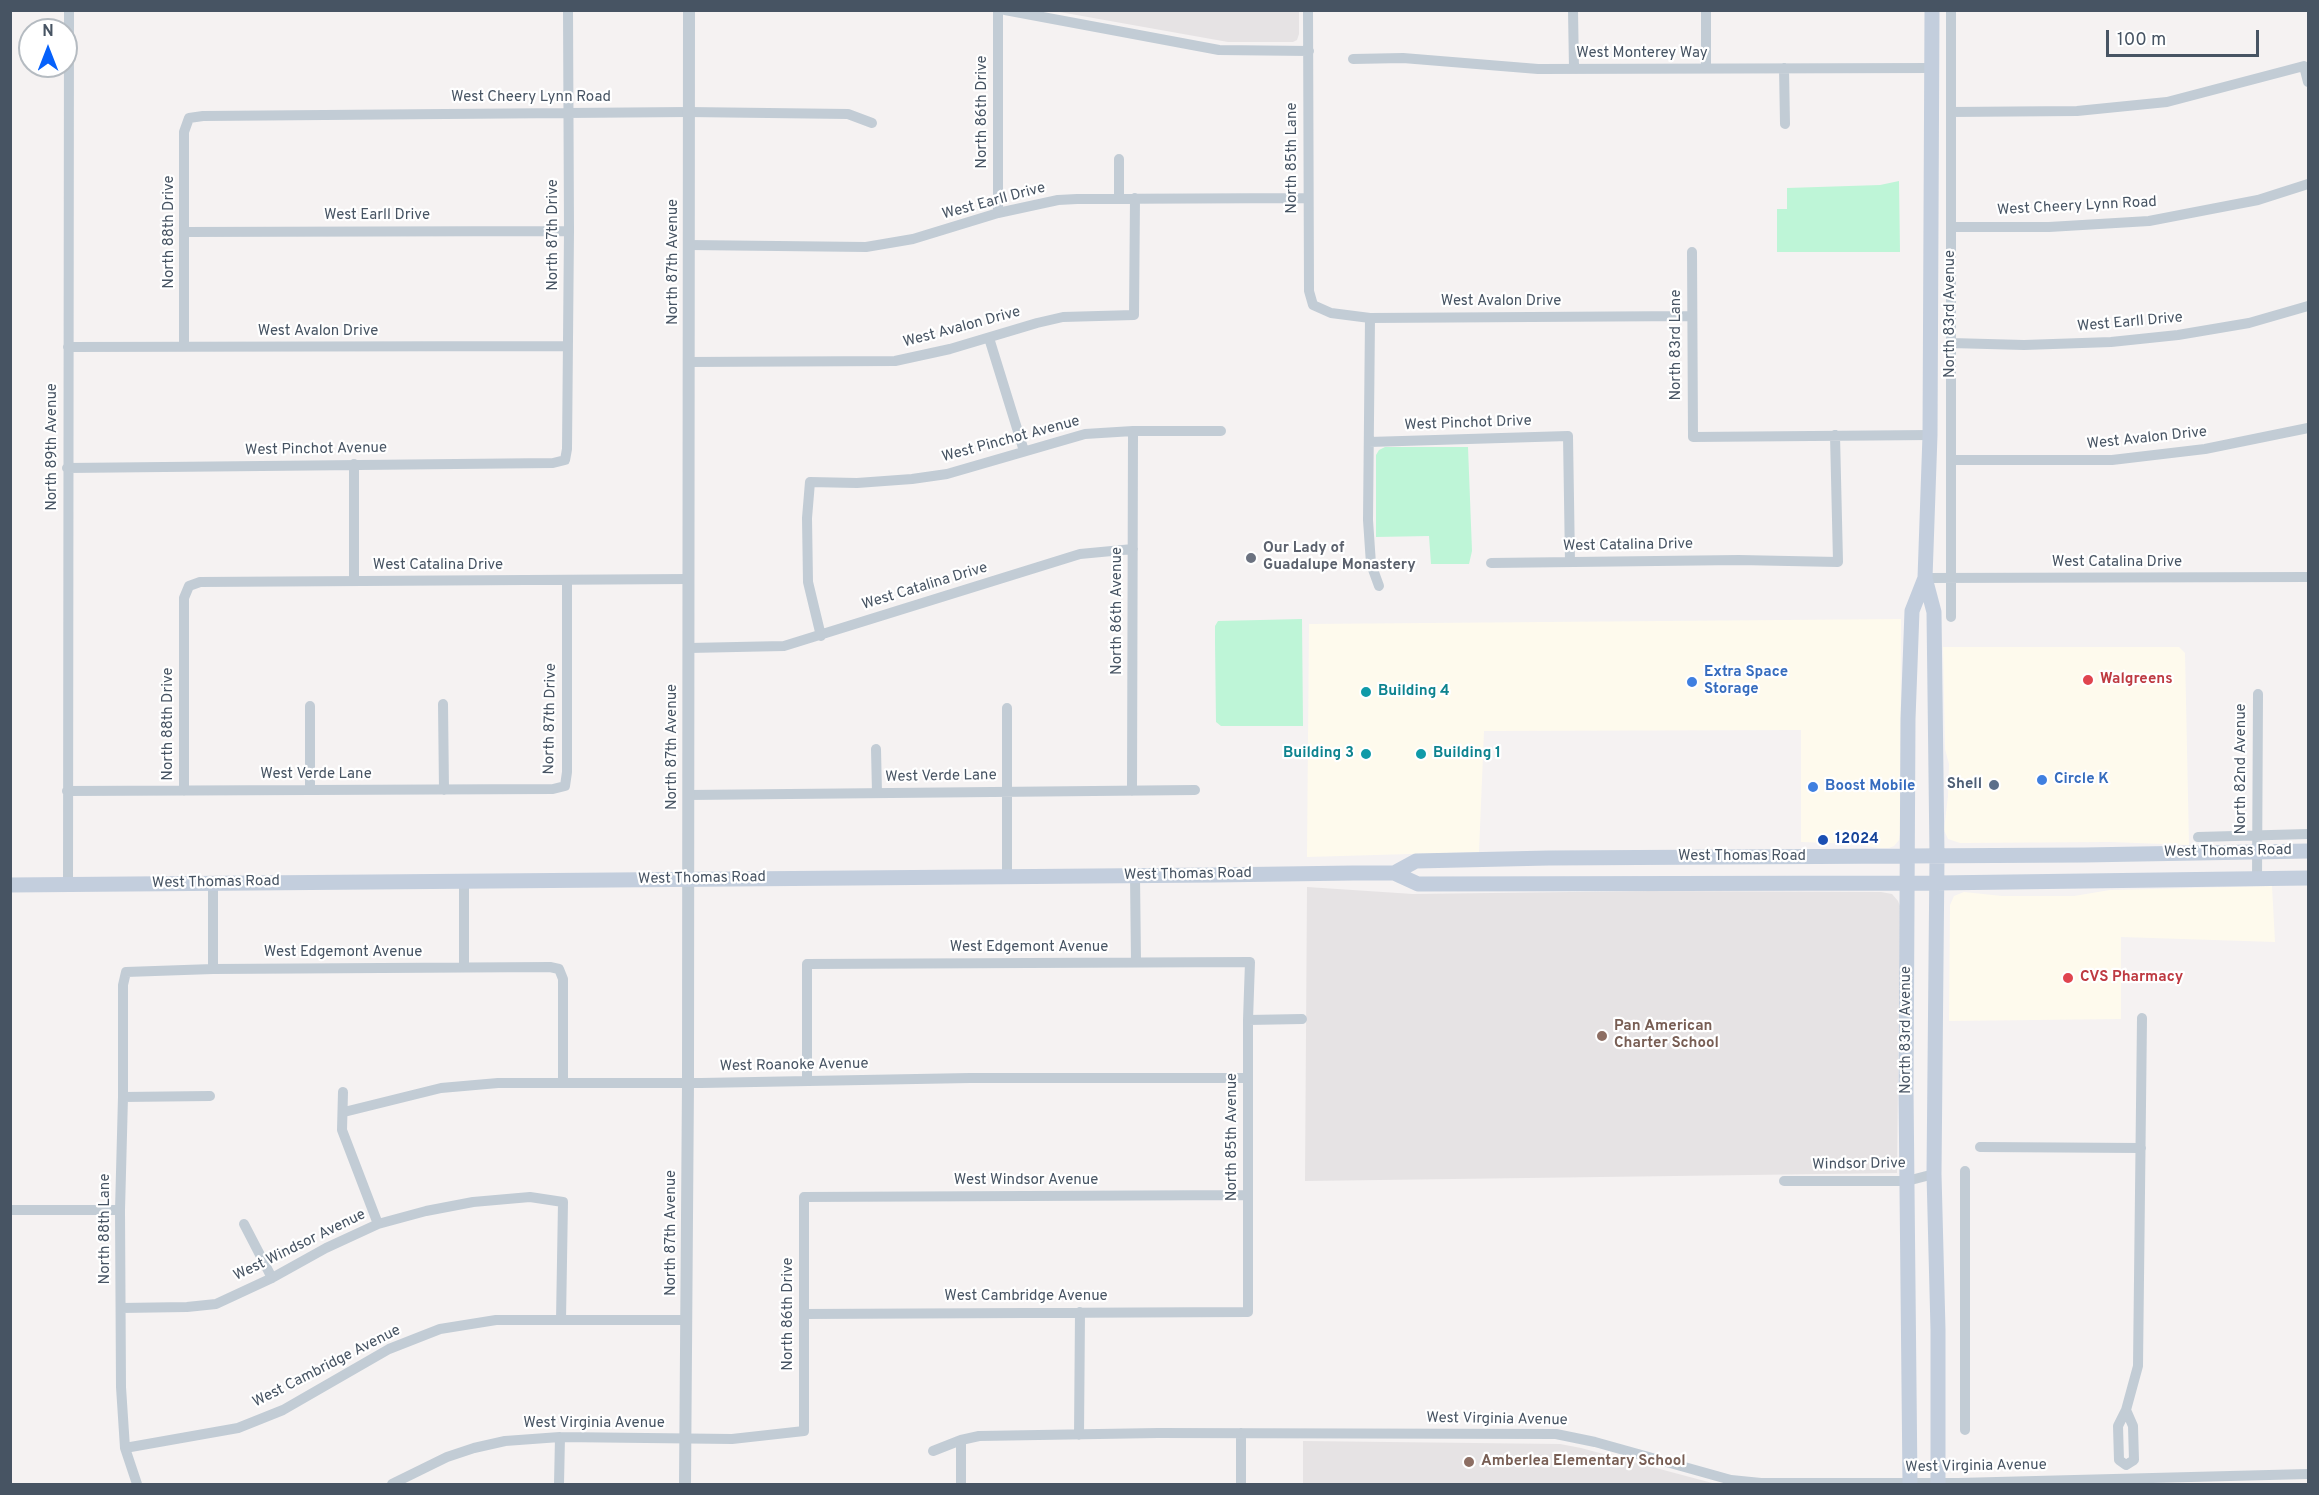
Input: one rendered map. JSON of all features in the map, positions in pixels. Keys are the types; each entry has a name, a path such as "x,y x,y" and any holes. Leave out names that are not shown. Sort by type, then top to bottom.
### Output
{"main road":[{"name":"North 83rd Avenue","path":"1932,10 1930,435 1925,578 1934,612 1936,856 1934,1174 1938,1330 1938,1484"},
{"name":"North 83rd Avenue","path":"1910,1484 1907,1181 1908,856 1912,611 1925,578"},
{"name":"West Thomas Road","path":"1394,873 1416,861 1936,856 2257,843 2308,850"},
{"path":"1640,858 1640,884"},
{"name":"West Thomas Road","path":"10,885 1394,873 1418,884 1936,883 2308,878"}],"street":[{"name":"North 89th Avenue","path":"68,884 69,10"},
{"name":"North 87th Drive","path":"565,460 567,449 569,231 568,10"},
{"name":"North 87th Avenue","path":"685,1485 688,1083 689,10"},
{"name":"North 86th Drive","path":"998,10 998,213"},
{"path":"1005,10 1219,50 1309,51"},
{"name":"North 85th Lane","path":"1308,10 1309,291 1313,305"},
{"path":"1574,10 1574,69"},
{"path":"1706,10 1706,68"},
{"name":"North 83rd Avenue","path":"1951,10 1951,617"},
{"name":"West Monterey Way","path":"1353,59 1403,58 1526,68 1574,69 1932,68"},
{"path":"1951,112 2077,111 2167,102 2304,66 2308,82"},
{"path":"1784,68 1785,124"},
{"name":"West Cheery Lynn Road","path":"189,118 203,116 688,112 848,114 872,123"},
{"name":"North 88th Drive","path":"184,347 184,132 189,118"},
{"path":"1119,159 1119,197"},
{"name":"West Cheery Lynn Road","path":"1951,227 2049,227 2149,221 2258,200 2308,183"},
{"name":"West Earll Drive","path":"689,245 866,247 913,239 998,213 1058,200 1119,197 1308,198"},
{"name":"West Avalon Drive","path":"688,362 895,361 918,357 1063,317 1134,315 1135,198"},
{"name":"West Earll Drive","path":"185,232 569,231"},
{"name":"North 83rd Lane","path":"1692,252 1693,437 1835,435"},
{"name":"West Avalon Drive","path":"1313,305 1330,313 1370,318 1692,316"},
{"name":"West Earll Drive","path":"1951,343 2024,345 2111,342 2249,323 2308,306"},
{"path":"1370,318 1368,520 1371,564 1379,586"},
{"path":"989,338 1024,451"},
{"name":"West Avalon Drive","path":"68,347 568,346"},
{"name":"West Avalon Drive","path":"1951,460 2112,460 2205,449 2308,428"},
{"name":"West Pinchot Avenue","path":"821,636 808,582 807,518 810,482 857,483 947,474 1085,434 1133,431 1221,431"},
{"name":"North 86th Avenue","path":"1132,790 1133,431"},
{"path":"1835,435 1930,435"},
{"name":"West Catalina Drive","path":"1491,563 1739,560 1838,562 1835,435"},
{"name":"West Pinchot Drive","path":"1369,442 1568,436 1570,562"},
{"name":"West Pinchot Avenue","path":"67,468 553,463 565,460"},
{"path":"354,464 354,581"},
{"name":"West Catalina Drive","path":"688,648 784,646 1080,554 1133,549"},
{"name":"West Catalina Drive","path":"1925,578 2308,577"},
{"name":"West Catalina Drive","path":"189,586 200,582 688,579"},
{"name":"North 87th Drive","path":"565,786 567,772 567,580"},
{"name":"North 88th Drive","path":"184,791 184,598 189,586"},
{"name":"North 82nd Avenue","path":"2257,880 2258,694"},
{"path":"443,704 444,789"},
{"path":"310,706 310,790"},
{"path":"1007,708 1007,877"},
{"path":"876,749 877,793"},
{"name":"West Verde Lane","path":"67,791 554,789 565,786"},
{"name":"West Verde Lane","path":"688,795 1195,790"},
{"name":"West Thomas Road","path":"2198,837 2257,843 2308,834"},
{"path":"1136,876 1136,962"},
{"path":"464,881 464,967"},
{"path":"213,883 213,969"},
{"name":"West Edgemont Avenue","path":"807,1081 807,963 1251,962"},
{"name":"North 85th Avenue","path":"1248,1312 1248,1020 1251,962"},
{"name":"West Edgemont Avenue","path":"126,972 464,967 550,967 559,969 562,979 563,1082"},
{"name":"North 88th Lane","path":"126,972 123,985 120,1209 121,1387 125,1448 137,1485"},
{"path":"2127,1479 2126,1465 2134,1460 2133,1426 2126,1410 2138,1366 2142,1018"},
{"path":"1248,1020 1302,1019"},
{"name":"West Roanoke Avenue","path":"344,1112 441,1088 498,1083 1248,1078"},
{"path":"343,1092 342,1130 378,1224"},
{"path":"123,1097 210,1096"},
{"path":"1980,1147 2141,1148"},
{"path":"1965,1171 1965,1430"},
{"name":"Windsor Drive","path":"1784,1181 1907,1181 1934,1174"},
{"name":"West Windsor Avenue","path":"804,1197 1248,1195"},
{"name":"West Windsor Avenue","path":"122,1308 216,1304 378,1224 426,1211 473,1202 530,1197 563,1202 561,1320"},
{"name":"North 86th Drive","path":"804,1197 804,1431"},
{"path":"10,1209 120,1209"},
{"path":"244,1224 272,1278"},
{"path":"1078,1435 1080,1312"},
{"name":"West Cambridge Avenue","path":"804,1314 1248,1312"},
{"name":"West Cambridge Avenue","path":"125,1448 238,1428 282,1410 389,1349 440,1329 496,1320 686,1320"},
{"name":"West Virginia Avenue","path":"392,1485 426,1466 474,1448 531,1438 732,1439 804,1431"},
{"path":"1241,1485 1242,1433"},
{"name":"West Virginia Avenue","path":"933,1451 979,1436 1242,1433 1556,1434 1595,1442 1731,1479 1761,1483 1938,1484 2308,1474"},
{"path":"559,1485 560,1437"},
{"path":"961,1440 961,1485"}],"shaded area":[{"path":"1054,11 1299,11 1299,34 1297,40 1293,42 1228,42"},
{"path":"1901,619 1900,833 1899,840 1894,846 1878,848 1856,844 1801,842 1801,730 1484,731 1479,852 1307,857 1309,624"},
{"path":"1943,647 2179,647 2185,653 2189,845 2110,842 1960,843 1948,839 1944,830 1949,764 1945,749"},
{"path":"2272,886 2275,942 2121,937 2121,1019 1949,1021 1950,905 1954,896 1964,892 2002,896 2074,896 2110,890"},
{"name":"Pan American Charter School","path":"1307,887 1413,894 1649,891 1881,892 1892,894 1900,906 1897,1173 1305,1181"},
{"name":"Amberlea Elementary School","path":"1303,1441 1560,1444 1716,1484 1303,1484"}],"green space":[{"path":"1899,181 1900,252 1777,252 1777,209 1787,209 1787,188 1880,185"},
{"path":"1385,447 1468,447 1472,551 1469,564 1431,564 1429,536 1376,537 1376,455"},
{"path":"1302,619 1303,726 1221,726 1216,722 1215,626 1218,621"}],"place":[{"name":"Our Lady of Guadalupe Monastery","path":"1251,558"},
{"name":"Walgreens","path":"2088,680"},
{"name":"Extra Space Storage","path":"1692,682"},
{"name":"Building 4","path":"1366,692"},
{"name":"Building 3","path":"1366,754"},
{"name":"Building 1","path":"1421,754"},
{"name":"Circle K","path":"2042,780"},
{"name":"Shell","path":"1994,785"},
{"name":"Boost Mobile","path":"1813,787"},
{"name":"12024","path":"1823,840"},
{"name":"CVS Pharmacy","path":"2068,978"},
{"name":"Pan American Charter School","path":"1602,1036"},
{"name":"Amberlea Elementary School","path":"1469,1462"}]}
